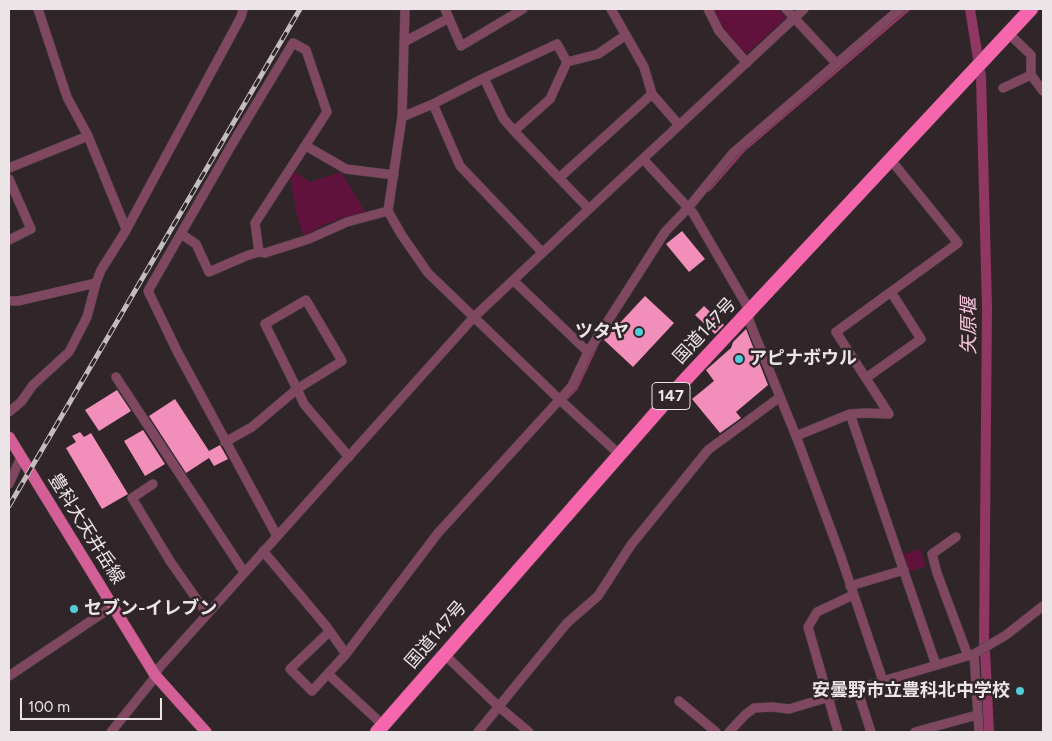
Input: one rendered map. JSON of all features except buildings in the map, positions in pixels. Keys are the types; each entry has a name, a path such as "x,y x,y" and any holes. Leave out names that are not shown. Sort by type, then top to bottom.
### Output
{"highway":[{"name":"国道147号","path":"380,729 683,382 1031,9"}],"main road":[{"name":"豊科大天井岳線","path":"9,438 155,675 206,732"}],"street":[{"path":"38,9 67,97 88,136 126,229"},
{"path":"9,412 69,352 87,317 101,270 126,229 241,17 242,9"},
{"path":"405,9 402,117 388,211 401,234 428,273 619,454"},
{"path":"446,9 461,46 522,9"},
{"path":"611,9 644,67 652,94 679,125"},
{"path":"708,9 719,31 747,63"},
{"path":"786,9 836,63"},
{"path":"111,732 159,668 474,318 542,252 804,9"},
{"path":"330,631 290,669 312,691 346,654 438,534 572,386 588,352 665,232 688,208 733,153 900,9"},
{"path":"404,42 449,18"},
{"path":"1008,33 1030,55 1031,75 1043,91"},
{"path":"567,62 598,54 626,35"},
{"path":"260,252 255,223 327,112 306,50 293,43 148,291 178,354 277,536"},
{"path":"402,117 557,44 567,62"},
{"path":"514,131 550,99 567,62"},
{"path":"1003,88 1031,75"},
{"path":"484,78 500,112 514,131 588,209"},
{"path":"559,178 652,94"},
{"path":"433,104 460,166 542,252"},
{"path":"9,168 88,136"},
{"path":"306,146 346,169 394,175"},
{"path":"643,159 693,213 746,304 748,314 796,436 883,681"},
{"path":"796,436 850,414 889,414 836,332 958,243 891,160"},
{"path":"9,179 31,229 9,240"},
{"path":"182,234 196,244 209,272 260,252 265,253 309,239 347,222 388,211"},
{"path":"514,280 588,352"},
{"path":"9,301 18,301 96,283"},
{"path":"866,378 921,339 891,292"},
{"path":"225,442 252,427 297,389 342,361 306,300 265,324 297,389 304,404 349,457"},
{"path":"116,377 244,572"},
{"path":"478,732 567,624 598,596 632,545 708,450 780,397"},
{"path":"850,414 936,665"},
{"path":"9,484 21,457"},
{"path":"153,484 132,498 170,561 207,614"},
{"path":"956,537 932,554 937,573 971,655 979,732"},
{"path":"263,552 330,631 346,654"},
{"path":"838,732 808,627 817,612 852,591 904,570"},
{"path":"9,676 113,606"},
{"path":"728,732 754,708 772,707 789,709 971,655 1006,635 1043,606"},
{"path":"444,654 498,706 529,732"},
{"path":"328,674 380,729"},
{"path":"857,689 871,732"},
{"path":"679,701 716,732"},
{"path":"915,732 977,715"}],"shaded area":[{"path":"713,9 778,9 786,18 746,54 724,29"},
{"path":"295,172 310,182 341,172 366,213 345,217 324,225 304,236 298,220 290,177"},
{"path":"920,549 926,566 908,572 902,555"}],"waterway":[{"path":"709,190 744,150 909,9"},
{"name":"矢原堰","path":"970,9 981,77 987,308 984,644"},
{"path":"567,398 576,389 596,347"},
{"name":"矢原堰","path":"985,651 989,732"}],"railway":[{"path":"9,506 300,9"}],"place":[{"name":"ツタヤ","path":"639,332"},
{"name":"アピナボウル","path":"739,359"},
{"name":"セブン-イレブン","path":"74,609"},
{"name":"安曇野市立豊科北中学校","path":"1020,691"}]}
